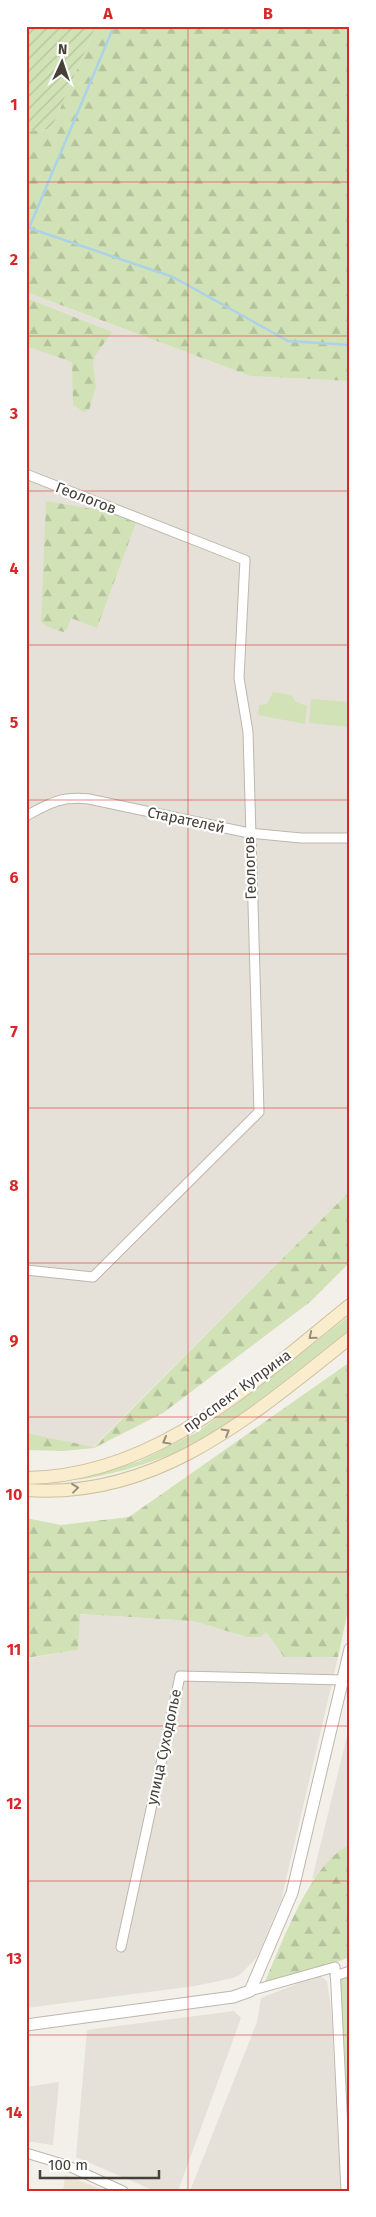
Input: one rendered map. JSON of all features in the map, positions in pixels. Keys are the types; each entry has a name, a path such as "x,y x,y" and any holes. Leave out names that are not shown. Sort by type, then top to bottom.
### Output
{"main road":[{"name":"проспект Куприна","path":"26,1478 75,1473 116,1462 161,1444 197,1423 238,1395 350,1305"},
{"name":"проспект Куприна","path":"26,1490 74,1489 119,1481 167,1465 245,1421 350,1338"}],"street":[{"name":"Геологов","path":"26,474 245,560 239,678 248,732 249,833 259,1112 92,1277 26,1270"},
{"name":"Старателей","path":"26,816 52,802 70,797 89,799 249,833 301,838 350,838"},
{"path":"250,1991 292,1894 350,1649"},
{"name":"улица Суходолье","path":"120,1947 180,1676 343,1680"},
{"path":"26,2025 233,1997 335,1967 346,2191"},
{"path":"335,1976 350,1971"},
{"path":"26,2153 66,2165 123,2191"}],"shaded area":[{"path":"26,292 250,376 350,381 350,1191 93,1447 26,1433"},
{"path":"79,1614 193,1621 247,1637 254,1637 266,1632 284,1657 338,1657 281,1901 257,1957 241,1974 233,1978 195,1986 26,2008 26,1692 30,1658 78,1650"},
{"path":"350,1724 350,1865 312,1879"},
{"path":"319,1975 327,1981 331,2008 341,2191 190,2191 257,2022 261,1998"},
{"path":"234,2011 241,2018 178,2191 155,2191 76,2157 87,2030"},
{"path":"59,2082 53,2145 26,2141 26,2087"},
{"path":"65,2175 106,2191 63,2191"}],"green space":[{"path":"26,26 96,26 51,129 26,131"},
{"path":"96,26 350,26 350,381 250,376 26,292 26,131 51,129"},
{"path":"26,298 112,332 95,356 93,364 96,387 89,410 84,412 73,405 72,362 26,346"},
{"path":"46,501 110,512 137,520 97,628 71,618 67,629 63,632 48,627 41,622"},
{"path":"273,692 291,695 296,702 307,706 305,724 258,715 259,705 267,704"},
{"path":"311,699 350,702 350,727 309,723"},
{"path":"350,1191 350,1262 310,1302 163,1413 94,1448 63,1451 26,1450 26,1433 94,1447"},
{"path":"350,1315 350,1329 262,1398 217,1429 169,1455 124,1470 77,1480 140,1461 197,1432 238,1403"},
{"path":"350,1362 350,1600 338,1657 284,1657 266,1632 261,1637 247,1637 193,1621 80,1614 78,1650 26,1658 26,1518 61,1525 129,1517"},
{"path":"350,1845 350,1957 274,1985 265,1982 289,1926 310,1885 336,1854"},
{"path":"350,1973 350,2182 339,1977"}],"waterway":[{"path":"29,228 114,26"},
{"path":"26,227 173,277 288,341 350,345"}]}
